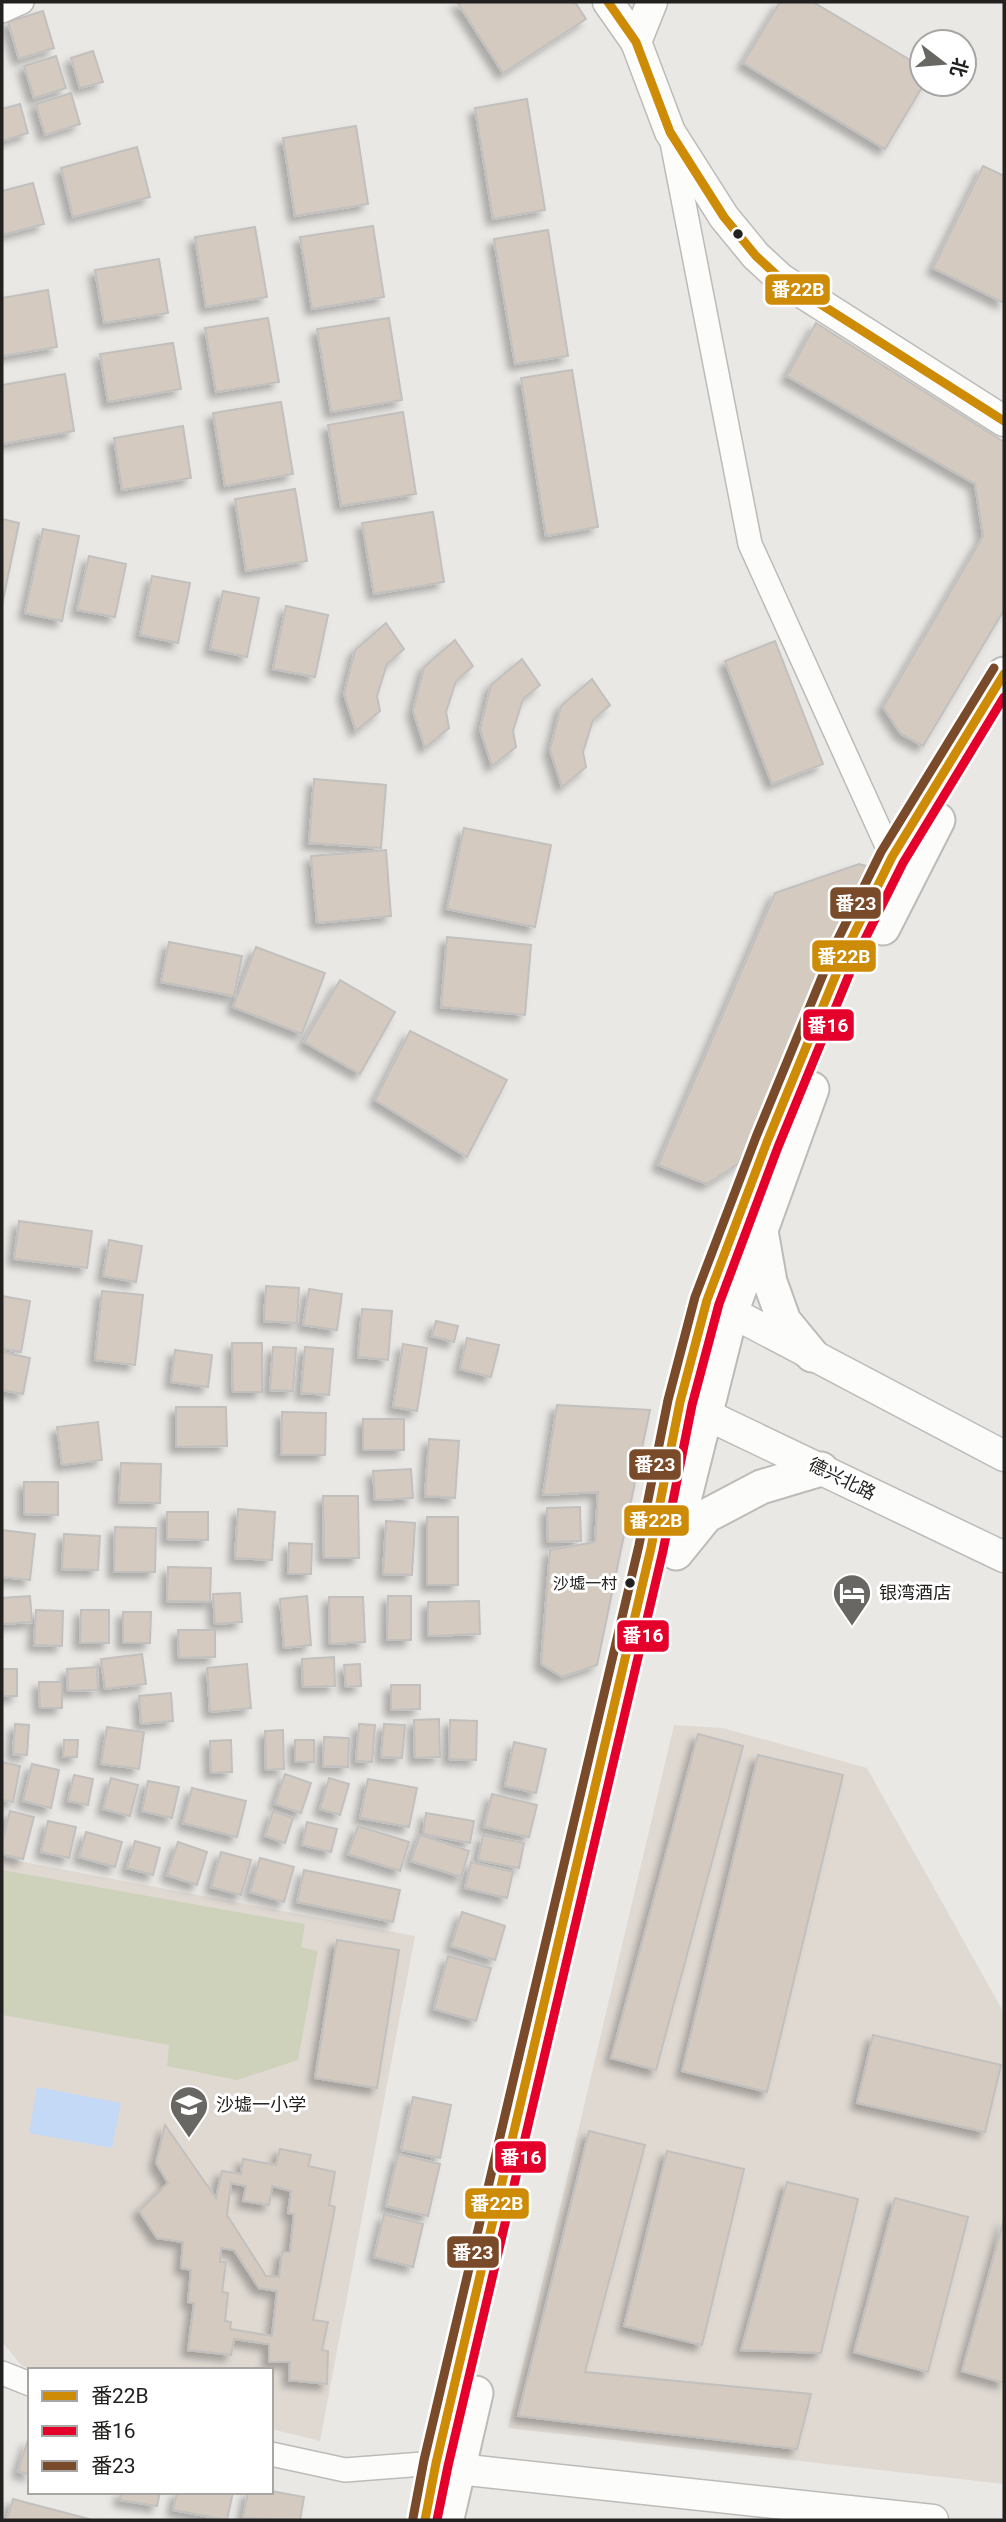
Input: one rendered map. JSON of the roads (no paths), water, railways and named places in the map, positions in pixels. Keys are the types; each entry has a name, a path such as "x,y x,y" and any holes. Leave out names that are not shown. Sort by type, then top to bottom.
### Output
{"main road":[{"path":"447,2520 447,2466 651,1548 767,1142 847,948 892,857 1004,674"},
{"path":"719,1306 761,1231 814,1082 871,951 939,818 1004,713"},
{"path":"761,1231 770,1282 785,1321 812,1355"},
{"path":"425,2520 447,2466 668,1563 693,1408"},
{"path":"668,1563 706,1516 761,1487 821,1469"}],"street":[{"path":"2,11 22,2"},
{"path":"608,2 636,43 670,132 750,544 892,857"},
{"path":"636,43 652,2"},
{"path":"670,132 723,216 756,256 781,279 1004,421"},
{"path":"719,1306 1004,1456"},
{"name":"德兴北路","path":"693,1408 1004,1557"},
{"path":"2,2373 28,2383"},
{"path":"273,2454 345,2470 447,2466 933,2520"}],"water":[{"path":"37,2087 121,2103 112,2148 29,2133"}],"place":[{"name":"沙墟一村","path":"630,1583"},
{"name":"银湾酒店","path":"852,1627"},
{"name":"沙墟一小学","path":"189,2139"}]}
